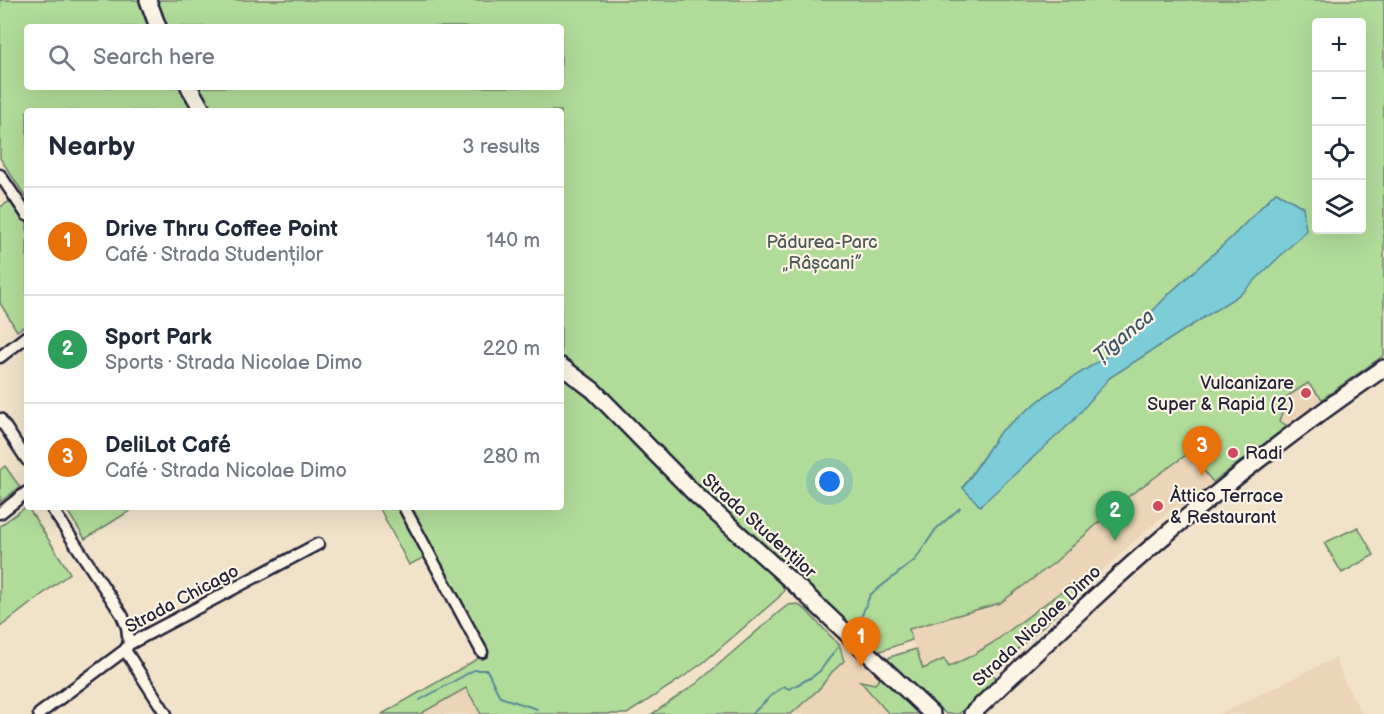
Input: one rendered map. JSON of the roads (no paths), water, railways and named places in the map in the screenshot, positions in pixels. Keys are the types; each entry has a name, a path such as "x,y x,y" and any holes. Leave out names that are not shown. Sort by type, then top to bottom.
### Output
{"main road":[{"path":"148,0 158,24"},
{"path":"191,90 200,108"},
{"name":"Strada Studenților","path":"564,368 593,390 695,494 800,589 932,714"},
{"name":"Strada Nicolae Dimo","path":"972,714 1097,596 1197,508 1292,434 1384,368"}],"street":[{"path":"0,175 24,211"},
{"path":"0,357 24,338"},
{"path":"0,419 24,455"},
{"path":"0,513 24,494"},
{"path":"53,510 122,615 127,627 127,647 166,714"},
{"path":"406,510 482,652"},
{"name":"Strada Chicago","path":"39,714 127,647 318,544"}],"water":[{"path":"1276,192 1303,207 1306,231 1242,293 1109,378 1074,420 980,506 963,488 1000,432 1050,392 1112,353 1171,292 1231,238"}],"waterway":[{"name":"Țîganca","path":"860,620 870,595 915,560 936,529 960,508"},
{"name":"Țîganca","path":"752,714 784,686 789,689 820,671 837,648"},
{"path":"420,700 474,670 487,670 500,697 537,709"}],"place":[{"name":"Vulcanizare Super & Rapid (2)","path":"1306,393"},
{"name":"Radi","path":"1233,453"},
{"name":"DeliLot Café","path":"1202,476"},
{"name":"Àttico Terrace & Restaurant","path":"1158,506"},
{"name":"Sport Park","path":"1115,541"},
{"name":"Drive Thru Coffee Point","path":"861,667"}],"park label":[{"name":"Pădurea-Parc „Râșcani”","path":"822,252"}]}
